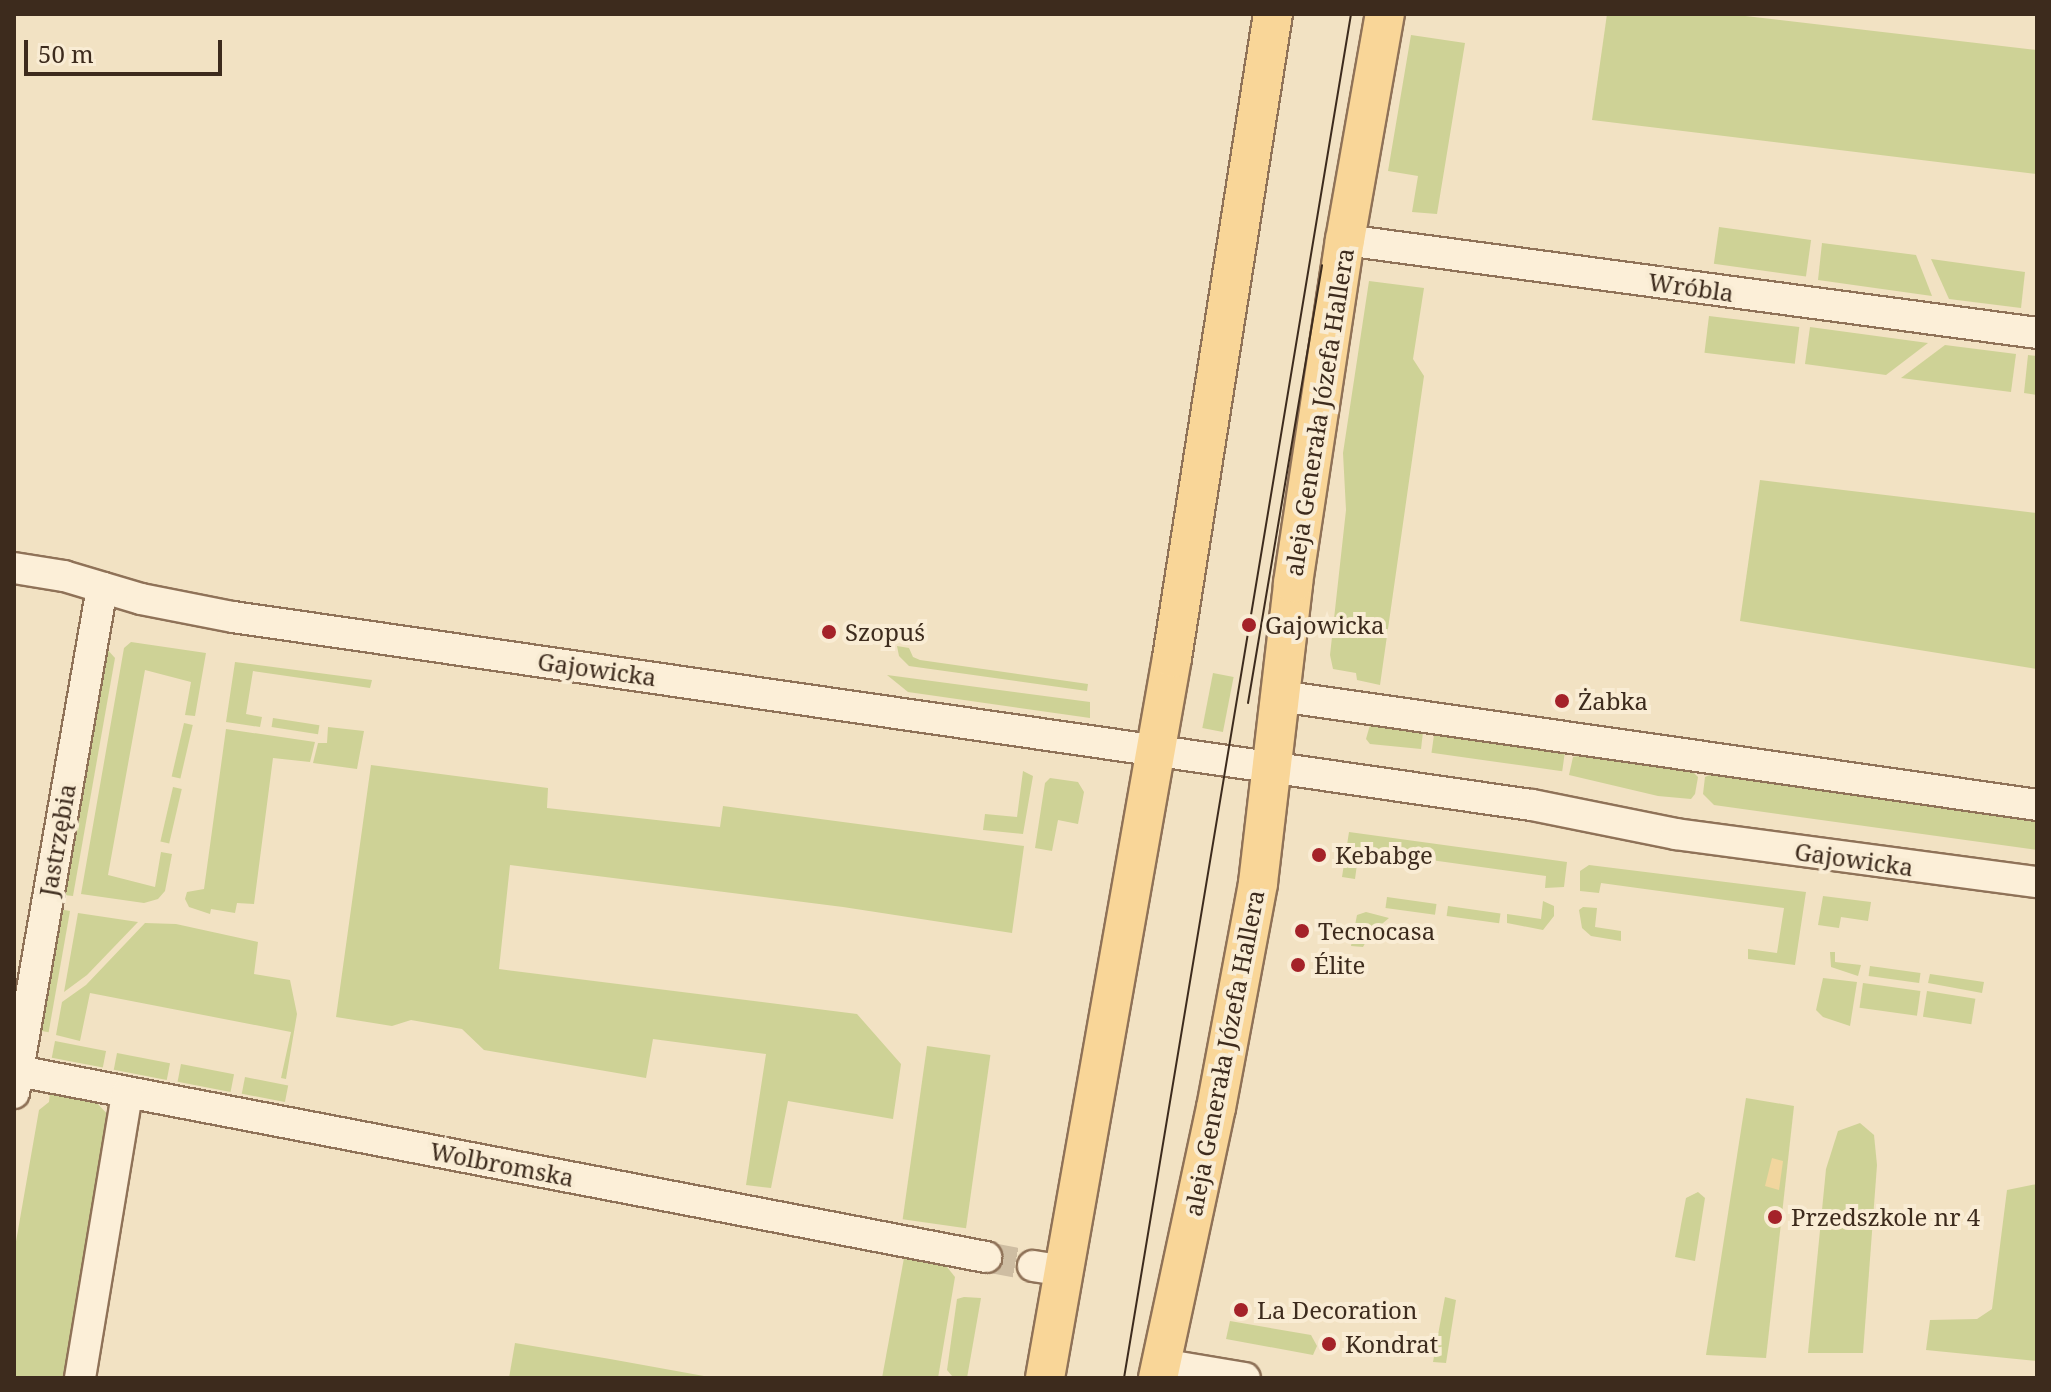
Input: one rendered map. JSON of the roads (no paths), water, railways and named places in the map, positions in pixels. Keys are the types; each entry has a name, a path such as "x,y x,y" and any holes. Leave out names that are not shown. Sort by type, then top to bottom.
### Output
{"main road":[{"path":"1045,1378 1048,1268 1111,1013 1273,14"},
{"name":"aleja Generała Józefa Hallera","path":"1160,1371 1216,1108 1256,893 1293,583 1345,240 1385,14"}],"street":[{"name":"Wróbla","path":"1345,240 2037,333"},
{"name":"Gajowicka","path":"14,568 64,576 102,588 233,617 1532,805 1676,834 2037,882"},
{"name":"Jastrzębia","path":"16,1082 102,588"},
{"path":"1280,696 2037,805"},
{"name":"Wolbromska","path":"16,1082 127,1093 986,1257"},
{"path":"80,1378 127,1093"},
{"path":"1160,1371 1245,1378"}],"tunnel":[{"path":"986,1257 1033,1266"}],"tram line":[{"path":"1124,1378 1351,14"},
{"path":"1248,703 1322,265"}],"place":[{"name":"Gajowicka","path":"1249,625"},
{"name":"Szopuś","path":"829,632"},
{"name":"Żabka","path":"1562,701"},
{"name":"Kebabge","path":"1319,855"},
{"name":"Tecnocasa","path":"1302,931"},
{"name":"Élite","path":"1298,965"},
{"name":"Przedszkole nr 4","path":"1775,1217"},
{"name":"La Decoration","path":"1241,1310"},
{"name":"Kondrat","path":"1329,1344"}]}
